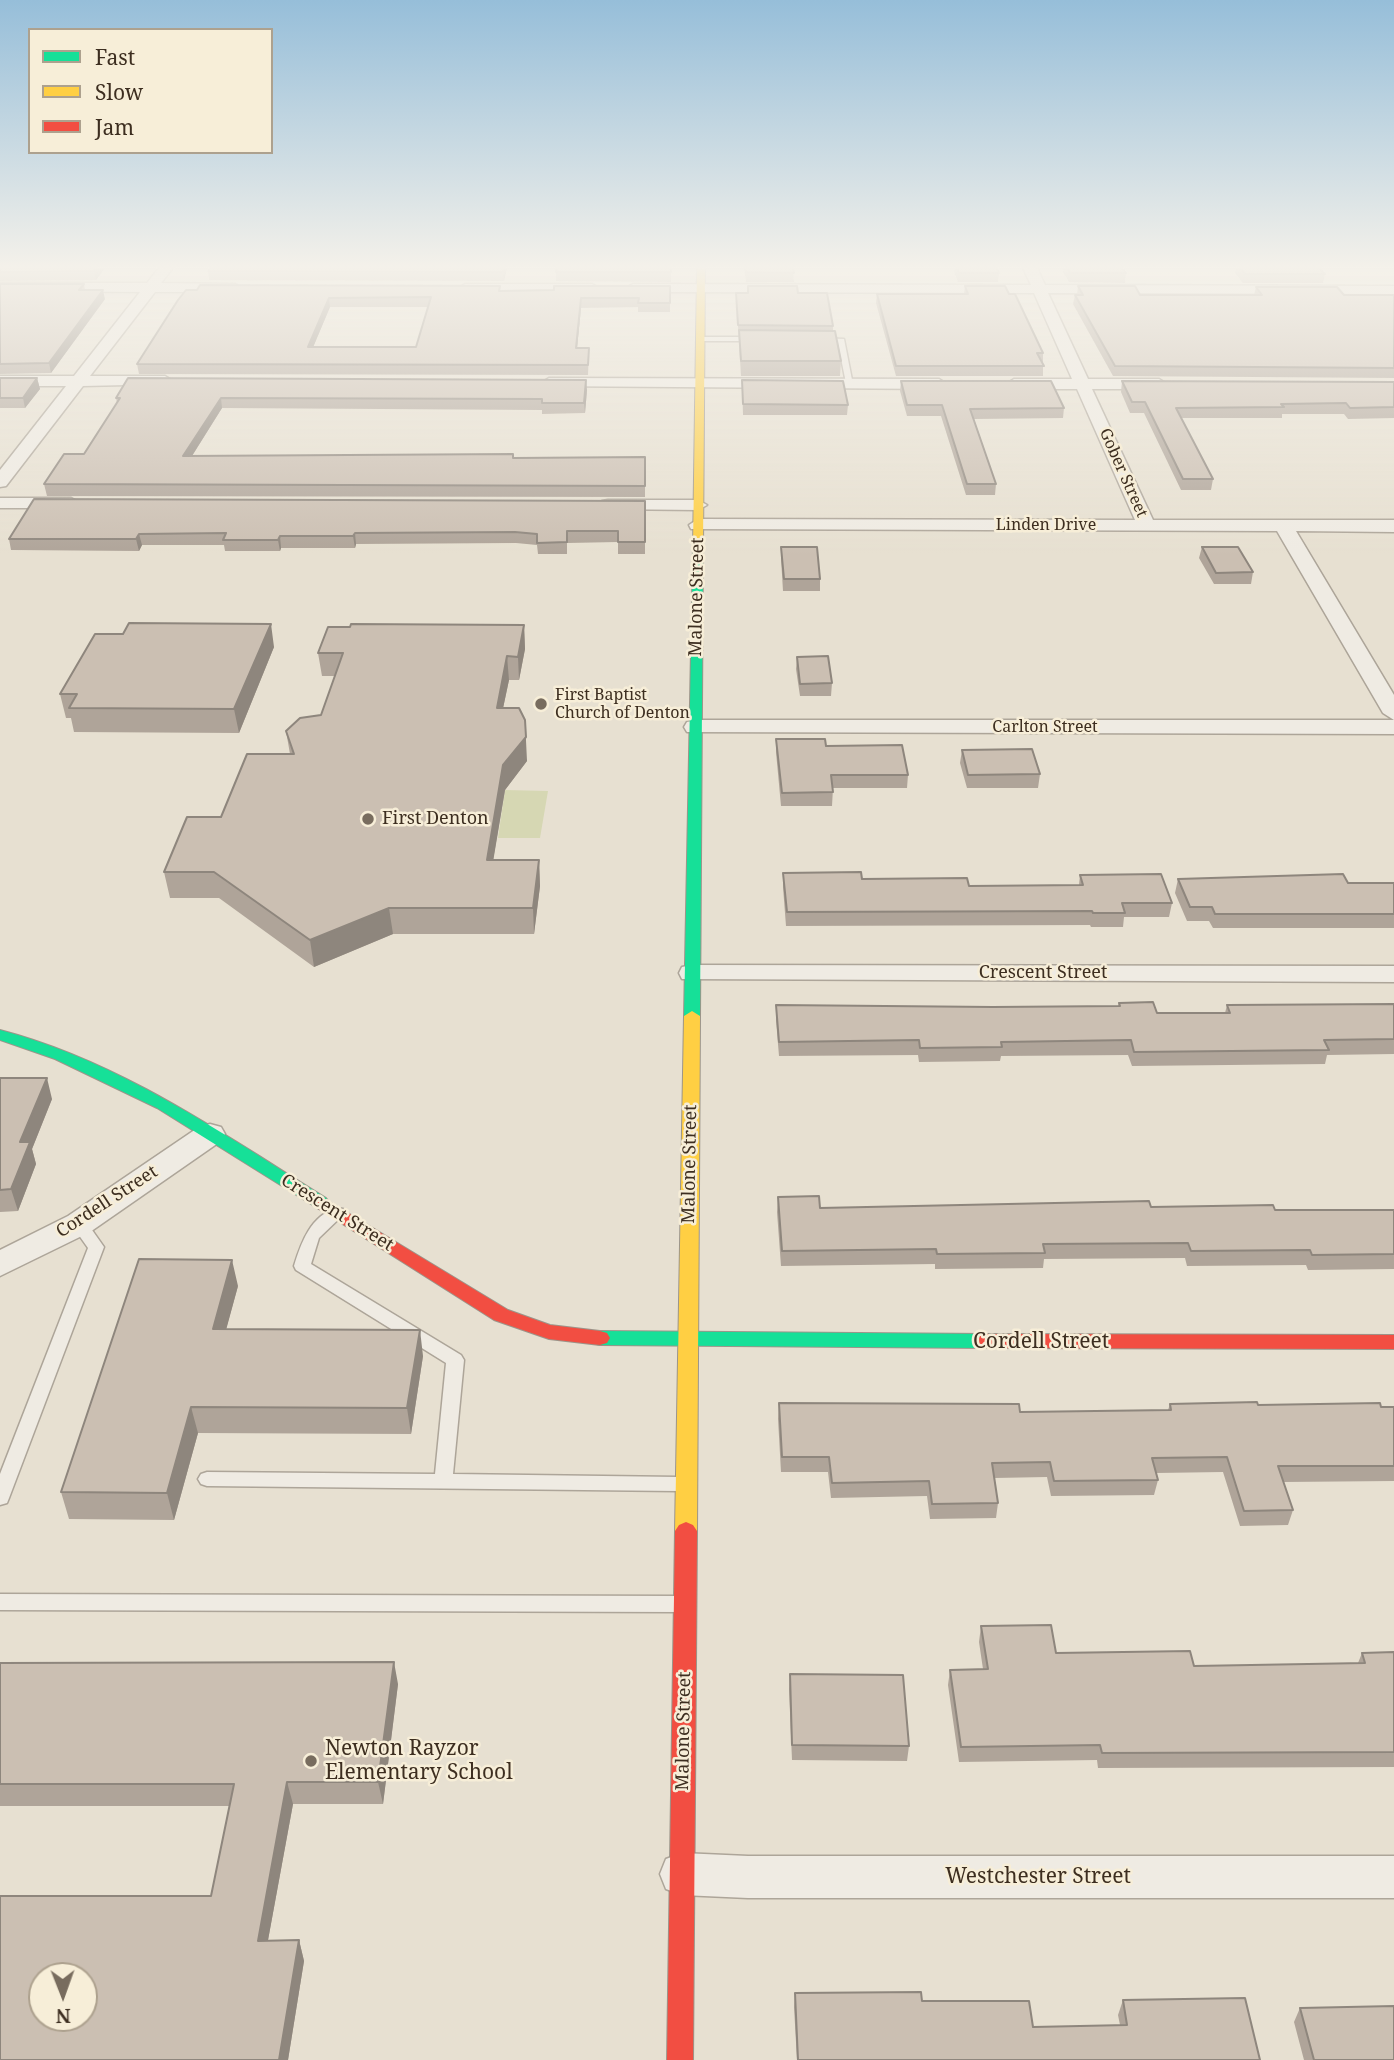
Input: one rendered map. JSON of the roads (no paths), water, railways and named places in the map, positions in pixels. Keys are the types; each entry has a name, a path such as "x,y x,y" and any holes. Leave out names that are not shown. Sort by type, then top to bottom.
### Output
{"street":[{"path":"0,482 91,364"},
{"name":"Malone Street","path":"680,2060 699,364"},
{"name":"Gober Street","path":"1074,364 1146,525"},
{"path":"0,381 175,382"},
{"path":"534,383 959,384"},
{"path":"1000,384 1177,384"},
{"path":"0,503 84,503"},
{"path":"586,505 698,505"},
{"name":"Linden Drive","path":"698,525 1394,526"},
{"path":"1283,526 1394,713"},
{"name":"Carlton Street","path":"695,727 1394,727"},
{"name":"Crescent Street","path":"692,973 1394,974"},
{"name":"Crescent Street","path":"0,1035 61,1055 130,1086 501,1315 548,1332 594,1338 688,1341"},
{"name":"Cordell Street","path":"0,1264 79,1224 210,1134"},
{"name":"Cordell Street","path":"688,1341 1394,1342"},
{"name":"Westchester Street","path":"682,1874 748,1877 1394,1877"}],"lane":[{"path":"845,364 849,383"},
{"path":"337,1213 312,1235 302,1266 455,1360 443,1481"},
{"path":"0,1498 96,1247 79,1224"},
{"path":"206,1479 687,1483"},
{"path":"0,1602 685,1604"}],"place":[{"name":"First Baptist Church of Denton","path":"541,704"},
{"name":"First Denton","path":"368,819"},
{"name":"Newton Rayzor Elementary School","path":"311,1761"}]}
